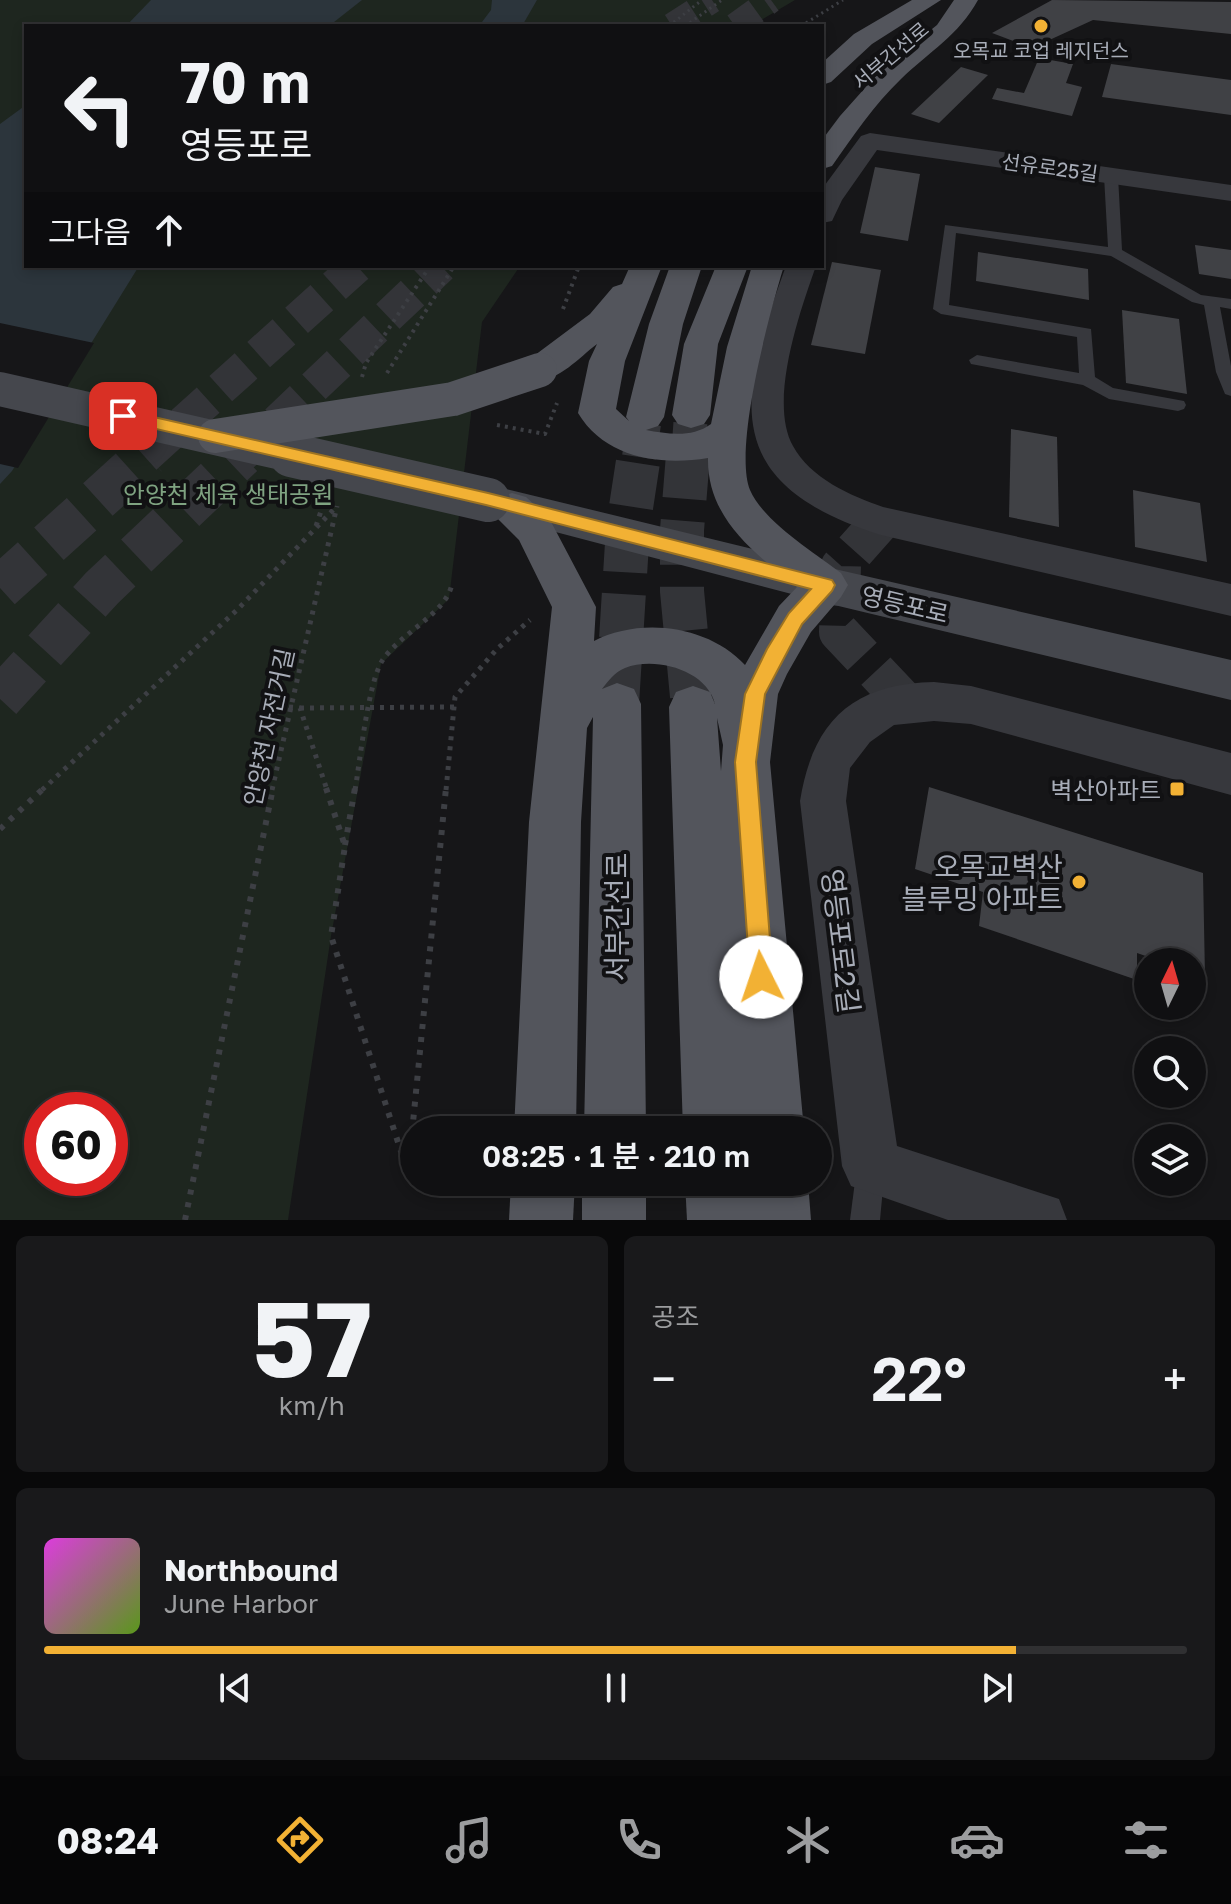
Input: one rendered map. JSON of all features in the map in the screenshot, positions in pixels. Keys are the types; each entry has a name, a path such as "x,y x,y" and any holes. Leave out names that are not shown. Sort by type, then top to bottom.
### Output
{"main road":[{"path":"824,48 850,29 907,0"},
{"name":"서부간선로","path":"824,75 863,39 929,0"},
{"path":"824,157 865,102 902,64 954,24 963,0"},
{"name":"서부간선로","path":"832,104 896,48 963,0"},
{"path":"645,268 607,361 597,413 619,434 643,444 684,448 711,444 730,429"},
{"path":"215,436 453,399 540,370 602,322 645,268"},
{"path":"645,417 666,324 685,268"},
{"path":"691,415 701,344 731,268"},
{"path":"745,762 755,694 767,666 795,619 826,585 785,553 749,518 730,494 726,474 730,429 748,331 767,268"},
{"name":"영등포로","path":"0,389 215,436 1231,680"},
{"path":"500,504 534,529 574,607 555,822 545,1116"},
{"path":"562,746 579,684 589,669 631,646 671,647 697,654 724,674 740,702 772,1116"},
{"name":"서부간선로","path":"615,1116 617,704"},
{"path":"693,707 713,1116"},
{"path":"541,1220 542,1196"},
{"path":"614,1196 614,1220"},
{"path":"718,1196 719,1220"},
{"path":"777,1196 779,1220"}],"street":[{"name":"선유로25길","path":"824,210 870,141 1231,193"},
{"path":"800,268 776,348 767,416 772,444 807,485 840,508 881,521 1231,600"},
{"name":"영등포로2길","path":"868,1193 823,801 829,764 847,736 869,715 904,701 934,700 971,705 1231,774"},
{"path":"868,1193 1038,1220"}],"lane":[{"path":"1111,176 1115,252"},
{"path":"1087,380 1085,333 941,309 950,228 1115,252 1197,299 1231,304"},
{"path":"1211,301 1224,372 1231,390"},
{"path":"977,360 1087,380 1109,393 1178,405"}],"path":[{"path":"672,24 702,0"},
{"path":"688,24 722,0"},
{"path":"804,24 843,0"},
{"path":"385,376 390,363 453,268"},
{"path":"558,319 578,268"},
{"path":"489,424 545,434"},
{"name":"안양천 자전거길","path":"185,1220 289,707 343,491"},
{"path":"0,829 238,609 337,506"},
{"path":"452,584 449,599 408,632 381,663 369,707 331,936 408,1173 455,697 497,649 534,617 536,609"},
{"path":"289,707 454,707"},
{"path":"300,708 345,846"}],"green space":[{"name":"안양천 체육 생태공원","path":"0,0 795,0 754,24 24,24 24,268 519,268 482,322 449,599 381,664 331,936 288,1220 0,1220"}],"shaded area":[{"path":"151,0 362,0 332,24 128,24"},
{"path":"492,0 537,0 523,24 480,24 491,10"},
{"path":"24,106 24,268 138,268 12,471 0,484 0,124"}],"pier":[{"path":"0,323 94,343 18,468 0,464"}],"building":[{"name":"오목교 코업 레지던스","path":"1052,0 1231,2 1231,34 1093,20 1032,48 992,33"},
{"path":"1039,58 1073,64 1066,83 1082,87 1072,116 992,99 997,88 1024,93"},
{"path":"1111,64 1231,80 1231,115 1102,97"},
{"path":"961,67 988,75 939,123 911,114"},
{"path":"875,167 920,174 908,241 860,233"},
{"path":"1195,245 1231,250 1231,279 1199,274"},
{"path":"978,252 1088,269 1089,300 976,281"},
{"path":"832,262 881,270 865,354 811,345"},
{"path":"1122,310 1179,319 1187,394 1126,383"},
{"path":"1011,429 1057,437 1059,527 1009,517"},
{"path":"1133,490 1200,503 1207,562 1135,547"},
{"name":"오목교벽산 블루밍 아파트","path":"929,787 1203,873 1204,948 1134,948 1134,979 979,926 983,892 915,869"}],"tunnel":[{"path":"675,24 712,0"},
{"path":"738,24 771,0"},
{"path":"145,457 355,268"},
{"path":"240,457 439,268"},
{"path":"688,457 691,415"},
{"path":"639,457 645,417"},
{"path":"0,588 147,455"},
{"path":"0,699 102,588 242,455"},
{"path":"617,704 628,527 639,455"},
{"path":"688,455 682,530 682,591 693,707"},
{"path":"881,521 841,566 839,632 904,701"}],"place":[{"name":"오목교 코업 레지던스","path":"1041,26"},
{"name":"벽산아파트","path":"1177,789"},
{"name":"오목교벽산 블루밍 아파트","path":"1079,882"}],"route":[{"path":"123,416 488,500 826,585 795,619 773,654 755,694 745,762 761,977"}]}
